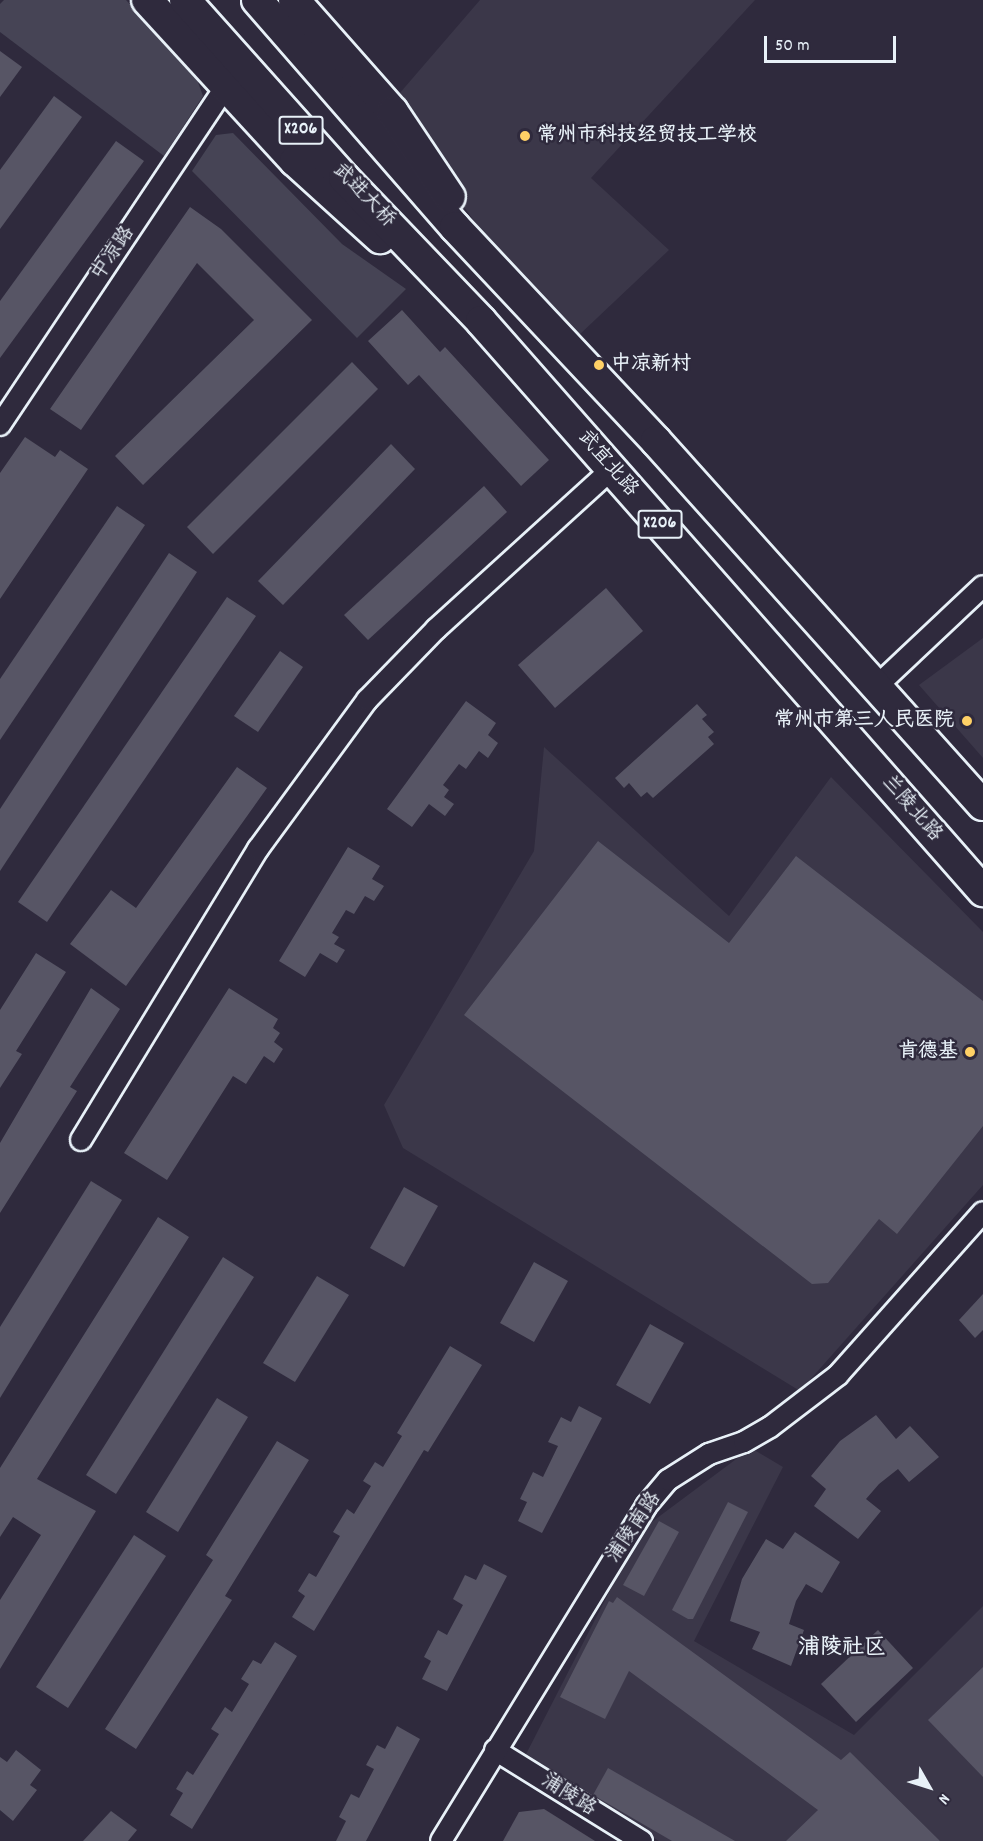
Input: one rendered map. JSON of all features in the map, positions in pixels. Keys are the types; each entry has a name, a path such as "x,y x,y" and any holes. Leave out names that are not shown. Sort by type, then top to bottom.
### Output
{"main road":[{"path":"147,0 228,83 295,161 345,210 481,321"},
{"name":"武进大桥","path":"185,0 344,178 439,241"},
{"name":"X206","path":"257,0 439,241 512,289 878,685"},
{"path":"294,0 393,112 512,289"},
{"name":"武宜北路","path":"439,241 481,321 838,727"},
{"path":"878,685 983,805"},
{"name":"兰陵北路","path":"838,727 983,891"}],"street":[{"name":"中凉路","path":"0,425 228,83"},
{"path":"81,1140 258,849 367,700 436,629 612,469"},
{"path":"878,685 983,586"},
{"name":"浦陵南路","path":"441,1841 646,1506 668,1480 709,1454 744,1442 770,1427 838,1375 983,1212"},
{"name":"浦陵路","path":"495,1750 642,1841"}],"shaded area":[{"path":"4,0 126,0 195,74 203,96 164,156 0,32 0,4"},
{"name":"常州市科技经贸技工学校","path":"480,0 755,0 591,178 669,250 578,336 505,264 444,179 399,94"},
{"path":"233,133 342,244 406,289 357,338 192,171 216,135"},
{"name":"常州市第三人民医院","path":"983,638 983,758 919,685"},
{"path":"544,747 729,916 831,777 983,932 983,1185 800,1391 403,1148 384,1105 534,851"},
{"path":"751,1448 783,1467 694,1641 854,1735 983,1606 983,1841 659,1841 523,1760 641,1530"}],"building":[{"path":"0,51 22,67 0,97"},
{"path":"54,96 82,117 0,229 0,170"},
{"path":"116,141 144,161 0,358 0,301"},
{"path":"190,207 221,229 312,320 143,485 115,456 254,320 197,263 81,430 50,409"},
{"path":"402,310 440,352 445,347 549,460 521,486 419,375 408,385 368,341"},
{"path":"352,362 378,389 213,554 187,527"},
{"path":"25,437 55,457 60,450 88,469 0,599 0,473"},
{"path":"391,444 415,469 283,605 258,581"},
{"path":"484,486 507,512 368,640 344,615"},
{"path":"117,506 145,525 0,740 0,679"},
{"path":"169,553 197,572 0,871 0,809"},
{"path":"606,588 643,631 555,708 518,665"},
{"path":"227,597 256,616 47,922 18,902"},
{"path":"280,651 303,667 258,732 234,716"},
{"path":"466,701 496,723 488,735 498,743 488,758 479,751 466,769 459,764 443,785 449,790 444,797 454,804 445,816 429,804 412,827 387,809"},
{"path":"697,704 707,715 702,719 714,732 708,737 714,744 653,798 647,792 641,797 629,783 624,788 615,778"},
{"path":"237,767 267,788 126,986 70,944 111,890 136,908"},
{"path":"598,841 729,943 796,856 983,1001 983,1126 897,1234 879,1219 828,1283 812,1284 464,1015"},
{"path":"348,847 380,866 372,879 384,886 374,901 365,896 354,914 346,910 332,933 339,937 334,944 345,950 337,963 320,953 305,977 279,961"},
{"path":"36,953 66,972 16,1051 22,1054 0,1088 0,1010"},
{"path":"91,988 120,1009 70,1087 77,1091 0,1213 0,1143"},
{"path":"229,988 278,1019 273,1028 280,1033 274,1042 283,1049 274,1063 264,1056 246,1084 233,1076 167,1180 124,1153"},
{"path":"91,1181 122,1200 0,1398 0,1327"},
{"path":"404,1187 438,1206 404,1267 370,1248"},
{"path":"158,1217 189,1237 37,1479 96,1511 0,1669 0,1600 41,1535 13,1517 0,1537 0,1468"},
{"path":"223,1257 254,1277 116,1494 86,1475"},
{"path":"534,1262 568,1281 534,1342 500,1323"},
{"path":"317,1276 349,1295 295,1382 263,1363"},
{"path":"983,1294 983,1330 975,1338 959,1320"},
{"path":"650,1324 684,1343 650,1404 616,1385"},
{"path":"450,1346 482,1365 428,1452 424,1450 314,1631 292,1617 305,1596 298,1591 309,1573 316,1577 340,1536 333,1532 347,1509 354,1514 371,1486 363,1481 375,1462 383,1467 402,1436 397,1433"},
{"path":"217,1398 248,1417 178,1532 146,1512"},
{"path":"579,1406 602,1418 542,1533 518,1521 527,1502 520,1499 533,1472 543,1477 558,1446 548,1442 561,1417 571,1422"},
{"path":"876,1415 896,1439 910,1426 939,1457 909,1482 898,1469 879,1484 866,1499 881,1511 858,1539 814,1506 826,1489 811,1476 840,1441"},
{"path":"277,1441 309,1460 225,1596 232,1600 136,1749 105,1729 213,1560 206,1555"},
{"path":"728,1502 748,1512 693,1619 688,1619 672,1610"},
{"path":"659,1521 679,1532 644,1596 623,1585"},
{"path":"795,1532 840,1562 822,1593 806,1584 796,1601 789,1624 804,1630 791,1666 752,1649 760,1632 730,1621 742,1579 766,1539 783,1549"},
{"path":"134,1535 166,1556 68,1708 36,1687"},
{"path":"484,1564 507,1576 447,1691 422,1679 431,1661 424,1657 438,1630 447,1635 463,1605 453,1599 465,1575 476,1580"},
{"path":"617,1597 841,1760 850,1752 940,1841 786,1841 818,1810 629,1671 605,1719 560,1697 609,1601 613,1603"},
{"path":"878,1630 913,1668 856,1722 821,1684"},
{"path":"275,1642 297,1656 192,1829 170,1815 183,1793 176,1789 187,1771 193,1775 219,1734 211,1729 225,1707 232,1712 249,1684 241,1679 253,1660 261,1664"},
{"path":"983,1667 983,1777 928,1720"},
{"path":"397,1726 420,1739 366,1841 336,1841 346,1821 339,1817 351,1794 359,1798 374,1769 366,1765 377,1745 385,1749"},
{"path":"16,1750 41,1770 30,1785 37,1790 13,1821 0,1810 0,1757 7,1762"},
{"path":"608,1768 735,1841 672,1841 593,1795"},
{"path":"544,1809 595,1841 503,1841 519,1812"},
{"path":"111,1811 137,1830 128,1841 83,1841"}],"place":[{"name":"常州市科技经贸技工学校","path":"525,136"},
{"name":"中凉新村","path":"599,365"},
{"name":"常州市第三人民医院","path":"967,721"},
{"name":"肯德基","path":"970,1052"}],"district":[{"name":"浦陵社区","path":"842,1649"}]}
